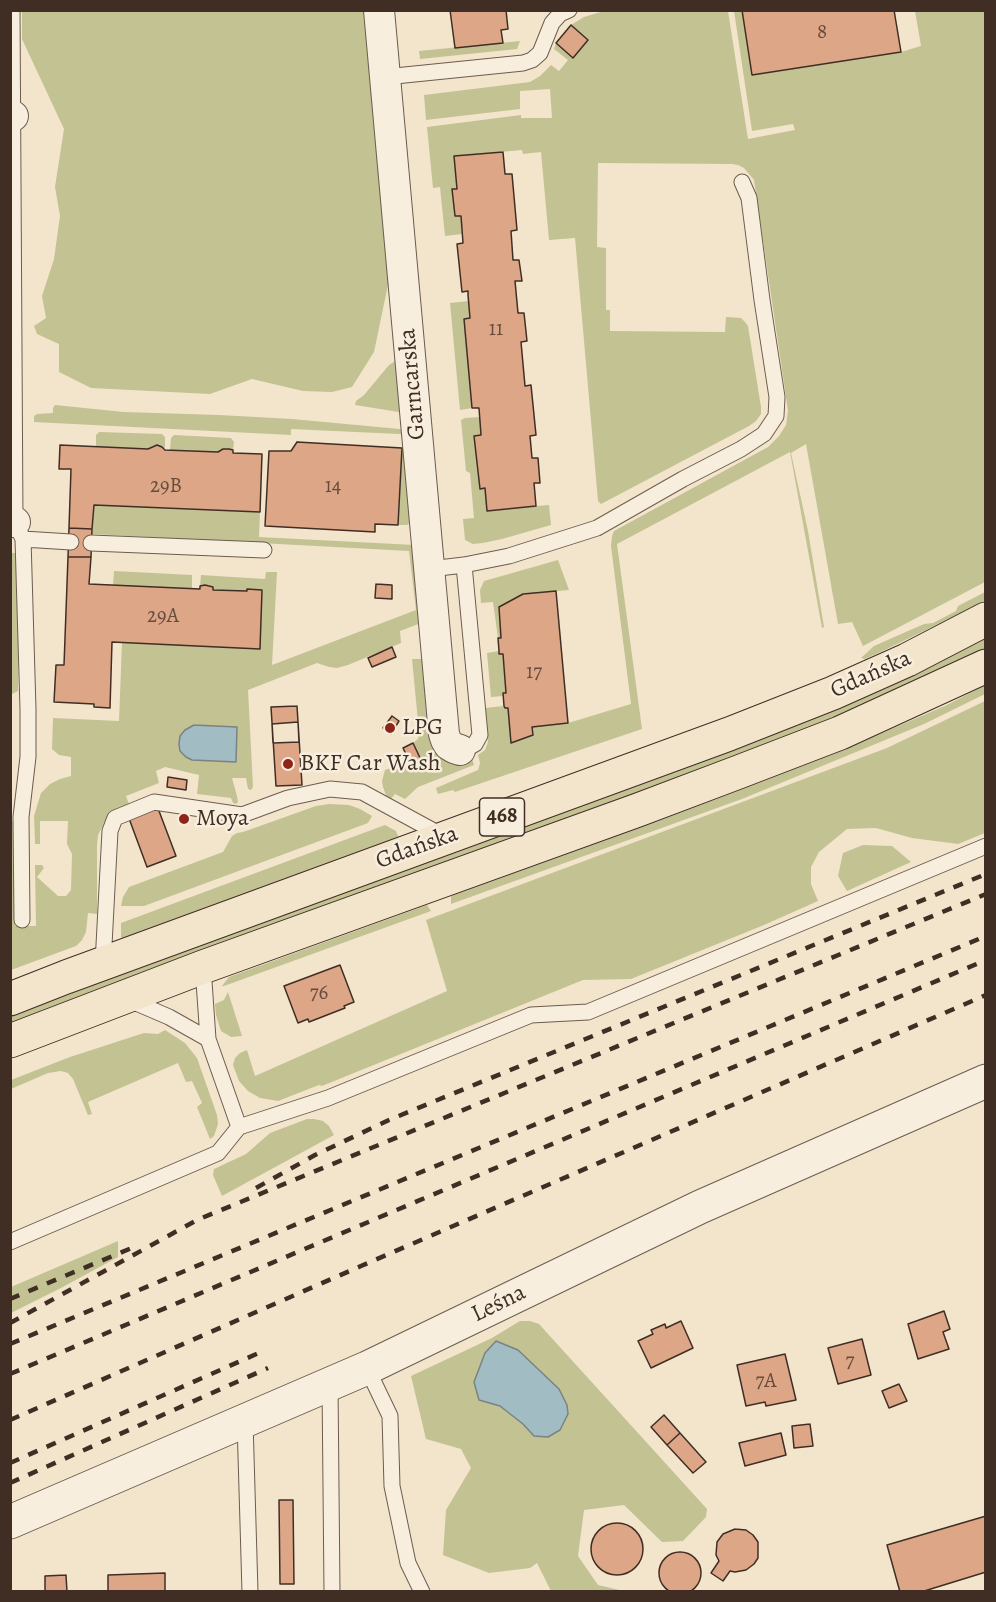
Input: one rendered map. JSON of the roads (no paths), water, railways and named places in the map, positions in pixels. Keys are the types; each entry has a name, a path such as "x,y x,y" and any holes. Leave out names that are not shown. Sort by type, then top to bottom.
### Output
{"main road":[{"name":"Gdańska","path":"10,999 729,734 833,693 907,660 986,619"},
{"name":"Gdańska","path":"10,1041 203,967 736,773 840,733 986,666"}],"street":[{"name":"Garncarska","path":"379,10 444,734 449,745 460,750"},
{"name":"Leśna","path":"10,1522 368,1368 700,1207 986,1081"}],"lane":[{"path":"12,10 16,528 28,709 28,758 21,818 29,850 22,920"},
{"path":"385,77 523,63 532,60 540,53 552,23 560,14 568,10"},
{"path":"430,569 509,556 597,528 764,434 776,416 777,397 749,198 742,182"},
{"path":"16,528 71,542"},
{"path":"91,543 264,550"},
{"path":"460,750 475,744 480,735 464,565"},
{"path":"103,964 110,831 115,818 154,802 242,815 288,798 330,789 362,792 446,838"},
{"path":"10,1242 218,1153 239,1127 328,1098 531,1015 588,1012 986,846"},
{"path":"203,967 208,1039 239,1127"},
{"path":"123,997 169,1017 208,1039"},
{"path":"368,1368 390,1416 392,1486 408,1563 422,1592"},
{"path":"330,1384 332,1592"},
{"path":"245,1421 250,1592"}],"water":[{"path":"194,725 237,727 236,762 192,760 186,757 180,751 180,736"},
{"path":"496,1341 518,1350 559,1389 567,1405 568,1414 560,1430 548,1437 534,1436 500,1406 479,1400 474,1382 485,1353"}],"railway":[{"path":"256,1188 315,1155 389,1120 986,874"},
{"path":"10,1323 197,1220 986,894"},
{"path":"10,1344 986,936"},
{"path":"10,1374 986,960"},
{"path":"10,1420 986,995"},
{"path":"10,1299 134,1247"},
{"path":"10,1463 261,1352"},
{"path":"10,1483 268,1368"}],"place":[{"name":"LPG","path":"390,728"},
{"name":"BKF Car Wash","path":"288,764"},
{"name":"Moya","path":"184,819"}]}
